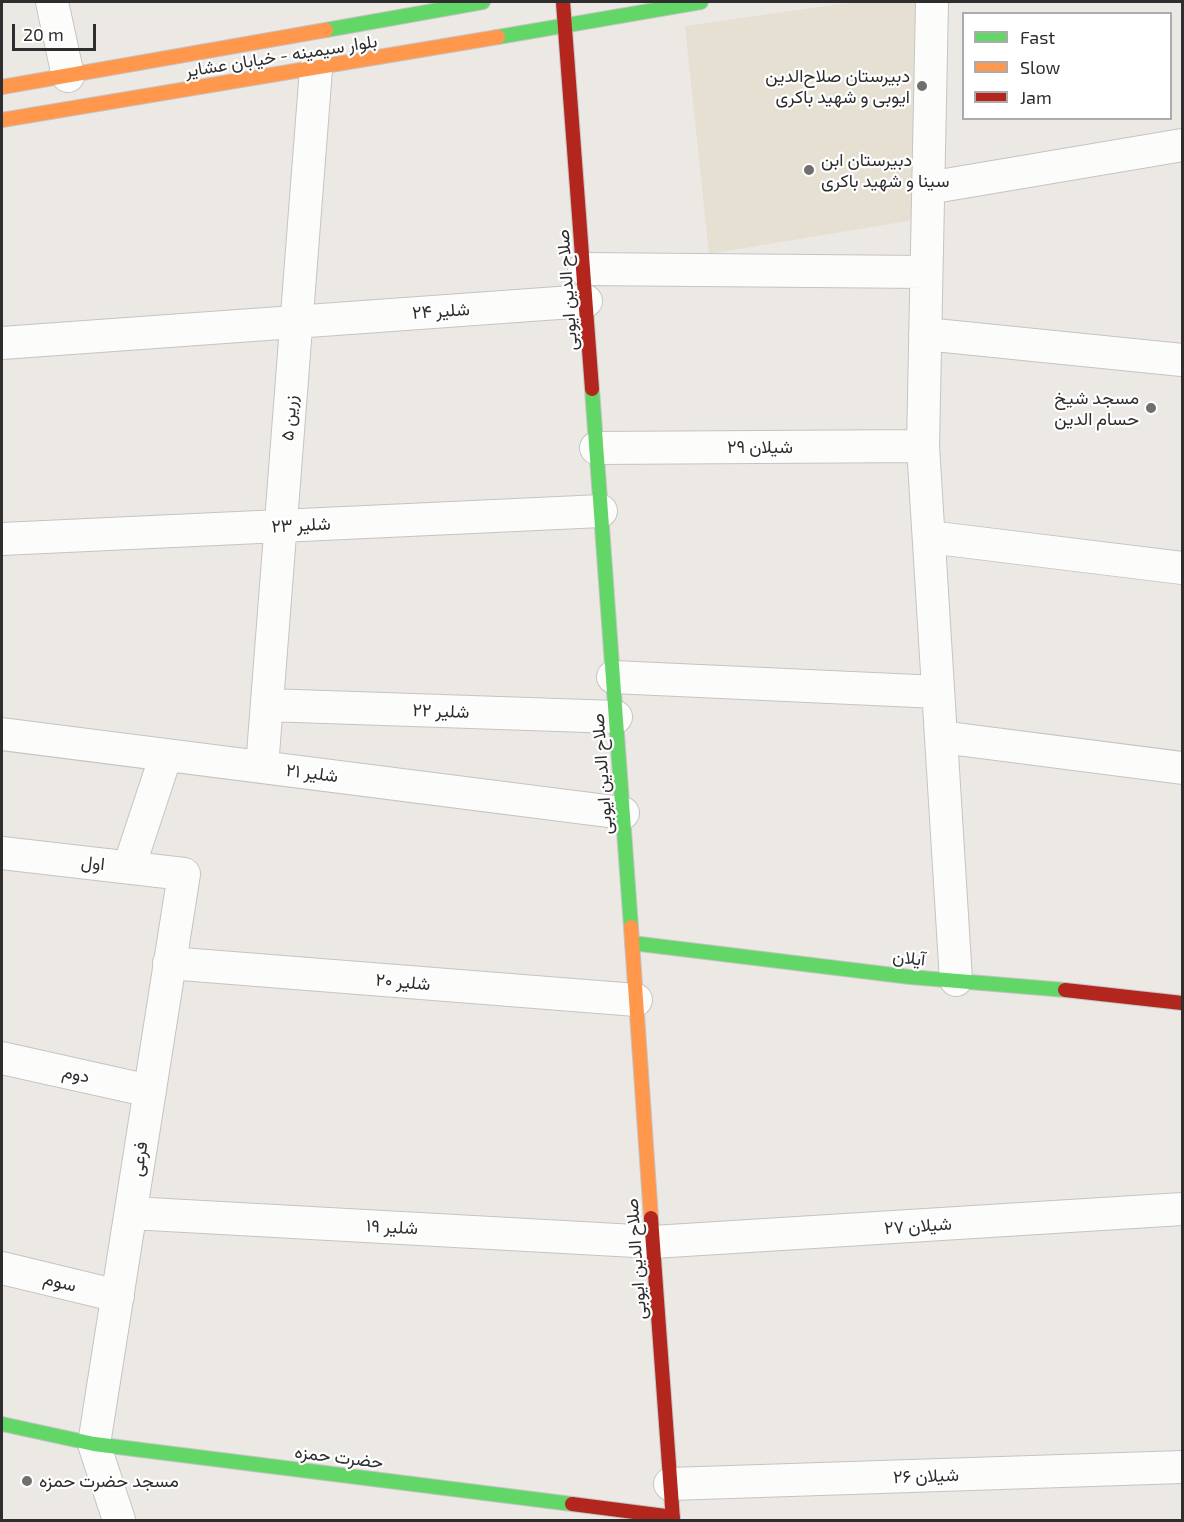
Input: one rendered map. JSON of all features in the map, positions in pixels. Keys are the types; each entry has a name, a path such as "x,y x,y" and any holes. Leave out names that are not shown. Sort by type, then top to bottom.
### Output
{"street":[{"path":"52,2 68,76"},
{"name":"بلوار سیمینه - خیابان عشایر","path":"2,87 483,2"},
{"name":"صلاح الدین ایوبی","path":"563,2 673,1519"},
{"name":"بلوار سیمینه - خیابان عشایر","path":"2,120 316,69 700,2"},
{"path":"932,2 923,446 956,980"},
{"name":"زرین ۵","path":"262,767 316,69"},
{"path":"928,188 1182,145"},
{"path":"584,269 926,272"},
{"name":"شلیر ۲۴","path":"2,343 586,301"},
{"path":"925,334 1182,360"},
{"name":"شیلان ۲۹","path":"597,448 923,446"},
{"name":"شلیر ۲۳","path":"2,539 601,511"},
{"path":"929,537 1182,568"},
{"path":"613,677 938,692"},
{"name":"شلیر ۲۲","path":"267,705 616,717"},
{"name":"شلیر ۲۱","path":"2,734 623,813"},
{"path":"941,737 1182,768"},
{"path":"129,867 166,755"},
{"name":"اول","path":"2,853 183,874"},
{"name":"فرعی","path":"94,1444 183,874"},
{"name":"آیلان","path":"632,943 910,977 1112,994 1182,1003"},
{"name":"شلیر ۲۰","path":"170,963 636,1000"},
{"name":"دوم","path":"2,1058 150,1091"},
{"name":"شیلان ۲۷","path":"653,1242 1182,1209"},
{"name":"شلیر ۱۹","path":"131,1213 653,1242"},
{"name":"سوم","path":"2,1268 118,1296"},
{"name":"حضرت حمزه","path":"2,1424 94,1444 673,1519"},
{"path":"94,1444 119,1521"},
{"name":"شیلان ۲۶","path":"670,1484 1182,1467"}],"shaded area":[{"name":"دبیرستان ابن سینا و شهید باکری","path":"854,2 921,2 914,220 709,254 685,26"}],"traffic: fast":[{"path":"326,30 483,2"},
{"path":"498,37 701,2"},
{"path":"592,389 631,927"},
{"path":"632,943 910,977 1065,990"},
{"path":"2,1424 94,1444 572,1504"}],"traffic: slow":[{"path":"2,87 326,30"},
{"path":"2,120 498,37"},
{"path":"631,927 651,1218"}],"traffic: jam":[{"path":"563,2 592,389"},
{"path":"1065,990 1182,1003"},
{"path":"651,1218 673,1520"},
{"path":"572,1504 673,1517"}],"place":[{"name":"دبیرستان صلاح‌الدین ایوبی و شهید باکری","path":"922,86"},
{"name":"دبیرستان ابن سینا و شهید باکری","path":"809,170"},
{"name":"مسجد شیخ حسام الدین","path":"1151,408"},
{"name":"مسجد حضرت حمزه","path":"27,1481"}]}
